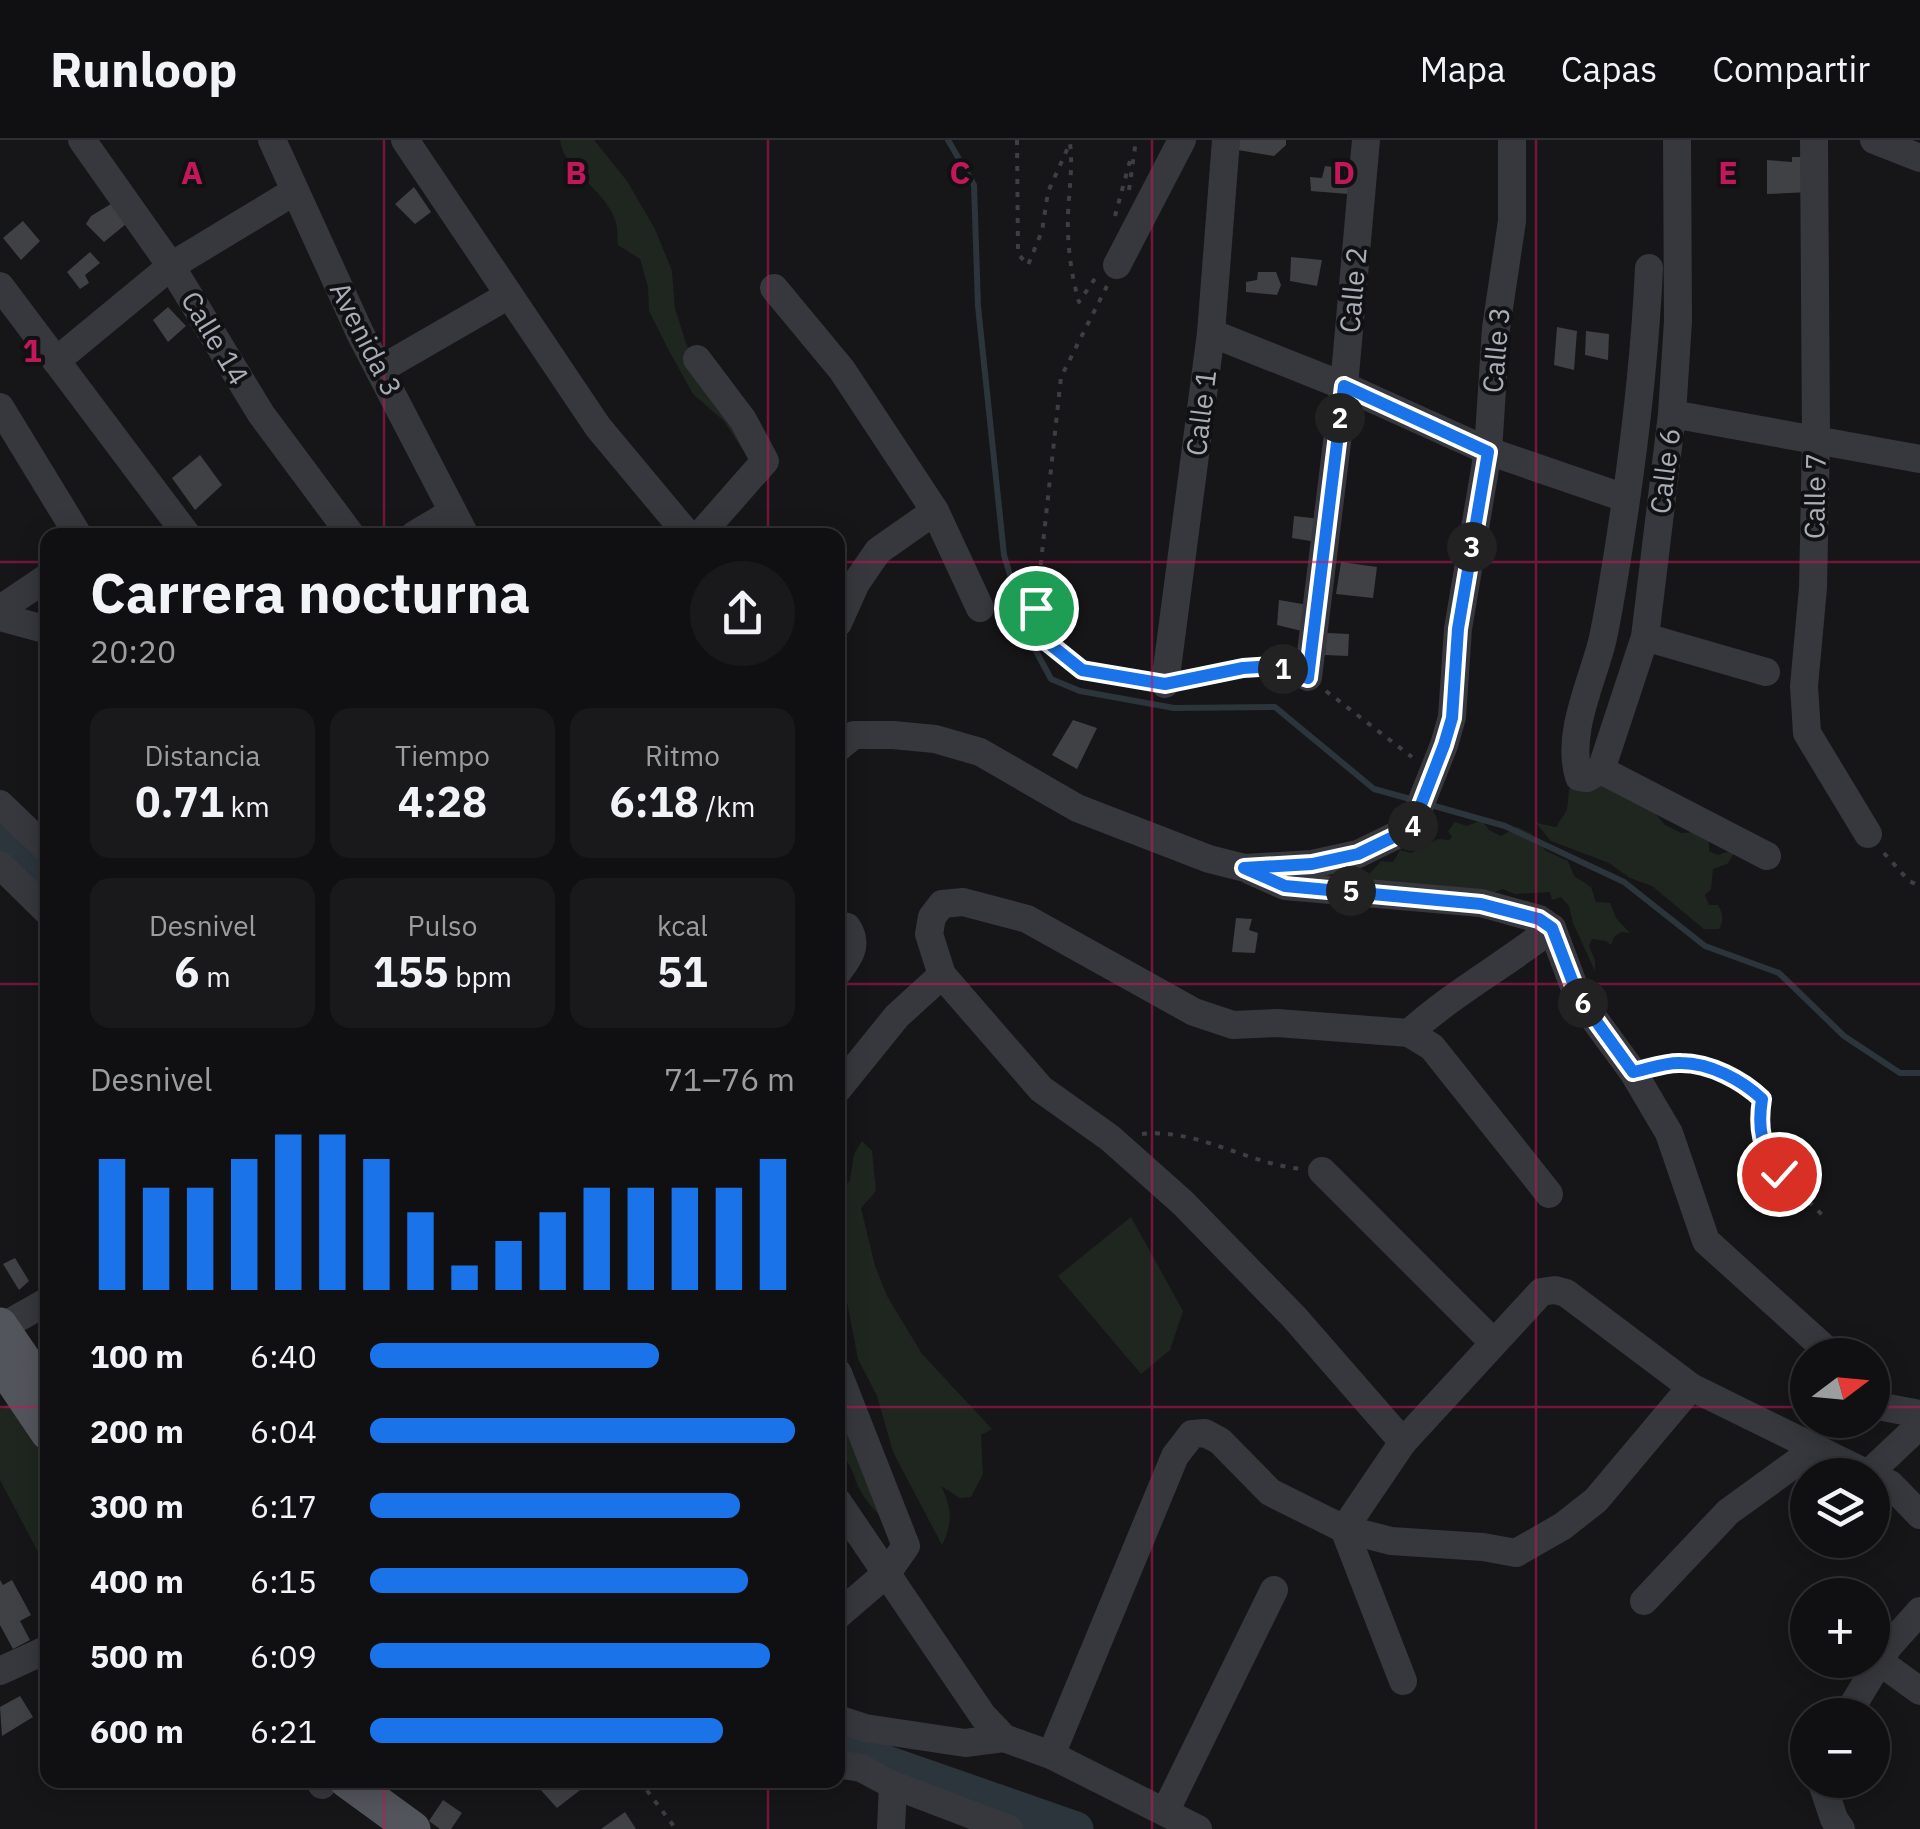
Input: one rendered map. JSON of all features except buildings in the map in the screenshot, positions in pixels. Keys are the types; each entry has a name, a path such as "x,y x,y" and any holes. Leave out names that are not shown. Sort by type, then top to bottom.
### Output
{"main road":[{"path":"0,1326 40,1384"},
{"path":"0,1362 40,1421"},
{"path":"334,1788 378,1829"},
{"path":"340,1788 413,1829"}],"street":[{"name":"Calle 14","path":"82,140 172,266 261,414 346,528"},
{"name":"Avenida 3","path":"272,140 360,332 458,524"},
{"path":"405,140 598,427 682,528"},
{"path":"1106,271 1182,140"},
{"name":"Calle 1","path":"1165,684 1211,333 1226,140"},
{"name":"Calle 2","path":"1308,678 1344,386 1366,140"},
{"name":"Calle 3","path":"1244,868 1312,864 1358,854 1412,828 1426,793 1452,718 1458,629 1488,452 1496,328 1512,221 1512,140"},
{"name":"Calle 6","path":"1590,774 1645,637 1672,414 1678,321 1677,140"},
{"name":"Calle 7","path":"1814,140 1816,438 1813,588 1804,686 1807,733 1868,834"},
{"path":"1874,140 1920,158"},
{"path":"56,361 172,266 295,191"},
{"path":"1648,268 1644,359 1625,498 1603,638 1576,734 1574,758 1590,774 1767,856"},
{"path":"0,286 181,528"},
{"path":"774,288 842,370 936,510 980,608"},
{"path":"381,369 509,294"},
{"path":"1211,333 1344,386 1488,452 1625,498"},
{"path":"698,359 743,420 765,461 706,528"},
{"path":"0,407 74,528"},
{"path":"1672,414 1920,459"},
{"path":"845,608 856,583 878,551 936,510"},
{"path":"0,613 40,583"},
{"path":"0,613 40,627"},
{"path":"1645,637 1766,672"},
{"path":"845,742 854,735 893,735 980,752 1077,808 1285,886 1481,904 1539,919 1552,928 1578,996 1633,1072 1669,1133 1706,1241 1813,1338"},
{"path":"0,804 40,836"},
{"path":"0,865 40,904"},
{"path":"1403,1442 1294,1317 1183,1204 1110,1138 1042,1089 942,975 929,934 932,917 942,904 963,902 1027,919 1194,1012 1233,1025 1276,1023 1409,1034 1432,1047 1549,1194"},
{"path":"845,927 854,942 845,962"},
{"path":"1409,1034 1439,1006 1552,928"},
{"path":"845,1080 898,1016 942,975"},
{"path":"1322,1171 1492,1342"},
{"path":"1344,1529 1403,1442 1541,1292 1554,1290 1566,1293 1691,1387 1834,1458"},
{"path":"0,1326 40,1305"},
{"path":"1051,1756 1176,1456 1192,1434 1205,1433 1220,1440 1270,1492 1344,1529 1391,1541 1516,1553 1564,1526 1596,1500 1691,1387"},
{"path":"845,1391 906,1546 887,1573 845,1609"},
{"path":"1890,1408 1920,1414"},
{"path":"1887,1458 1920,1425"},
{"path":"1644,1602 1728,1512 1815,1449"},
{"path":"1890,1484 1920,1515"},
{"path":"845,1512 984,1716 1004,1738 1051,1756 1198,1829"},
{"path":"1344,1529 1403,1681"},
{"path":"1166,1812 1274,1590"},
{"path":"1890,1645 1920,1611"},
{"path":"0,1671 40,1653"},
{"path":"1890,1669 1920,1691"},
{"path":"845,1721 865,1728 965,1743 1004,1738"},
{"path":"845,1765 861,1768 893,1785 1009,1829"},
{"path":"892,1829 893,1785"},
{"path":"1826,1798 1841,1829"}],"path":[{"path":"1017,140 1018,254 1028,265 1042,231 1048,192 1070,143 1068,217 1078,302 1106,271"},
{"path":"1125,212 1136,140"},
{"path":"1112,225 1136,140"},
{"path":"1106,271 1061,377 1036,608 1041,637 1082,670 1165,684 1243,668 1274,666 1308,678 1412,757"},
{"path":"1868,834 1909,881 1920,886"},
{"path":"1633,1072 1681,1062 1747,1084 1762,1099 1758,1132 1765,1152 1779,1174 1792,1182 1824,1217"},
{"path":"1110,1138 1155,1133 1181,1136 1289,1168 1322,1171"},
{"path":"645,1788 676,1829"}],"shaded area":[{"path":"560,140 594,140 627,181 655,229 672,271 675,309 700,386 729,415 748,458 724,421 693,394 649,311 648,287 640,259 618,245 610,209 569,161"},
{"path":"1612,783 1654,812 1665,825 1681,833 1704,831 1709,837 1709,851 1734,854 1727,864 1713,869 1711,889 1705,895 1709,905 1720,908 1719,929 1704,929 1652,886 1630,878 1609,863 1551,841 1536,823 1556,827 1567,810 1569,789"},
{"path":"1482,820 1489,830 1501,836 1517,827 1532,834 1546,851 1568,861 1574,876 1591,887 1596,902 1610,903 1616,918 1630,933 1621,932 1611,945 1592,939 1589,946 1595,971 1569,906 1561,897 1552,900 1550,892 1515,894 1503,889 1486,895 1340,878 1356,868 1369,874 1381,861 1393,862 1400,850 1411,853 1438,839 1449,840 1452,837 1448,831 1455,822 1467,826"},
{"path":"862,1141 872,1151 876,1191 861,1208 875,1266 887,1296 922,1354 992,1429 981,1435 983,1474 971,1497 960,1498 941,1486 950,1515 942,1545 893,1452 877,1396 858,1359 845,1296 845,1186 850,1180 854,1154"},
{"path":"1131,1217 1183,1311 1170,1350 1141,1374 1058,1276"},
{"path":"845,1392 898,1534 867,1501 845,1460"},
{"path":"18,1400 40,1433 40,1556 0,1480 0,1409"}],"waterway":[{"path":"948,140 974,185 978,306 1004,555 1029,638 1051,679 1080,691 1174,708 1275,707 1374,789 1414,800"},
{"path":"1431,805 1505,826 1624,882 1705,946 1779,973 1844,1036 1900,1073 1920,1073"},
{"path":"0,838 40,879"},
{"path":"845,1748 1076,1829"}],"route":[{"path":"1036,608 1041,637 1082,670 1165,684 1243,668 1274,666 1308,678 1344,386 1488,452 1458,629 1452,718 1412,828 1358,854 1312,864 1244,868 1285,886 1481,904 1539,919 1552,928 1578,996 1633,1072 1681,1062 1747,1084 1762,1099 1758,1132 1779,1174"}]}
